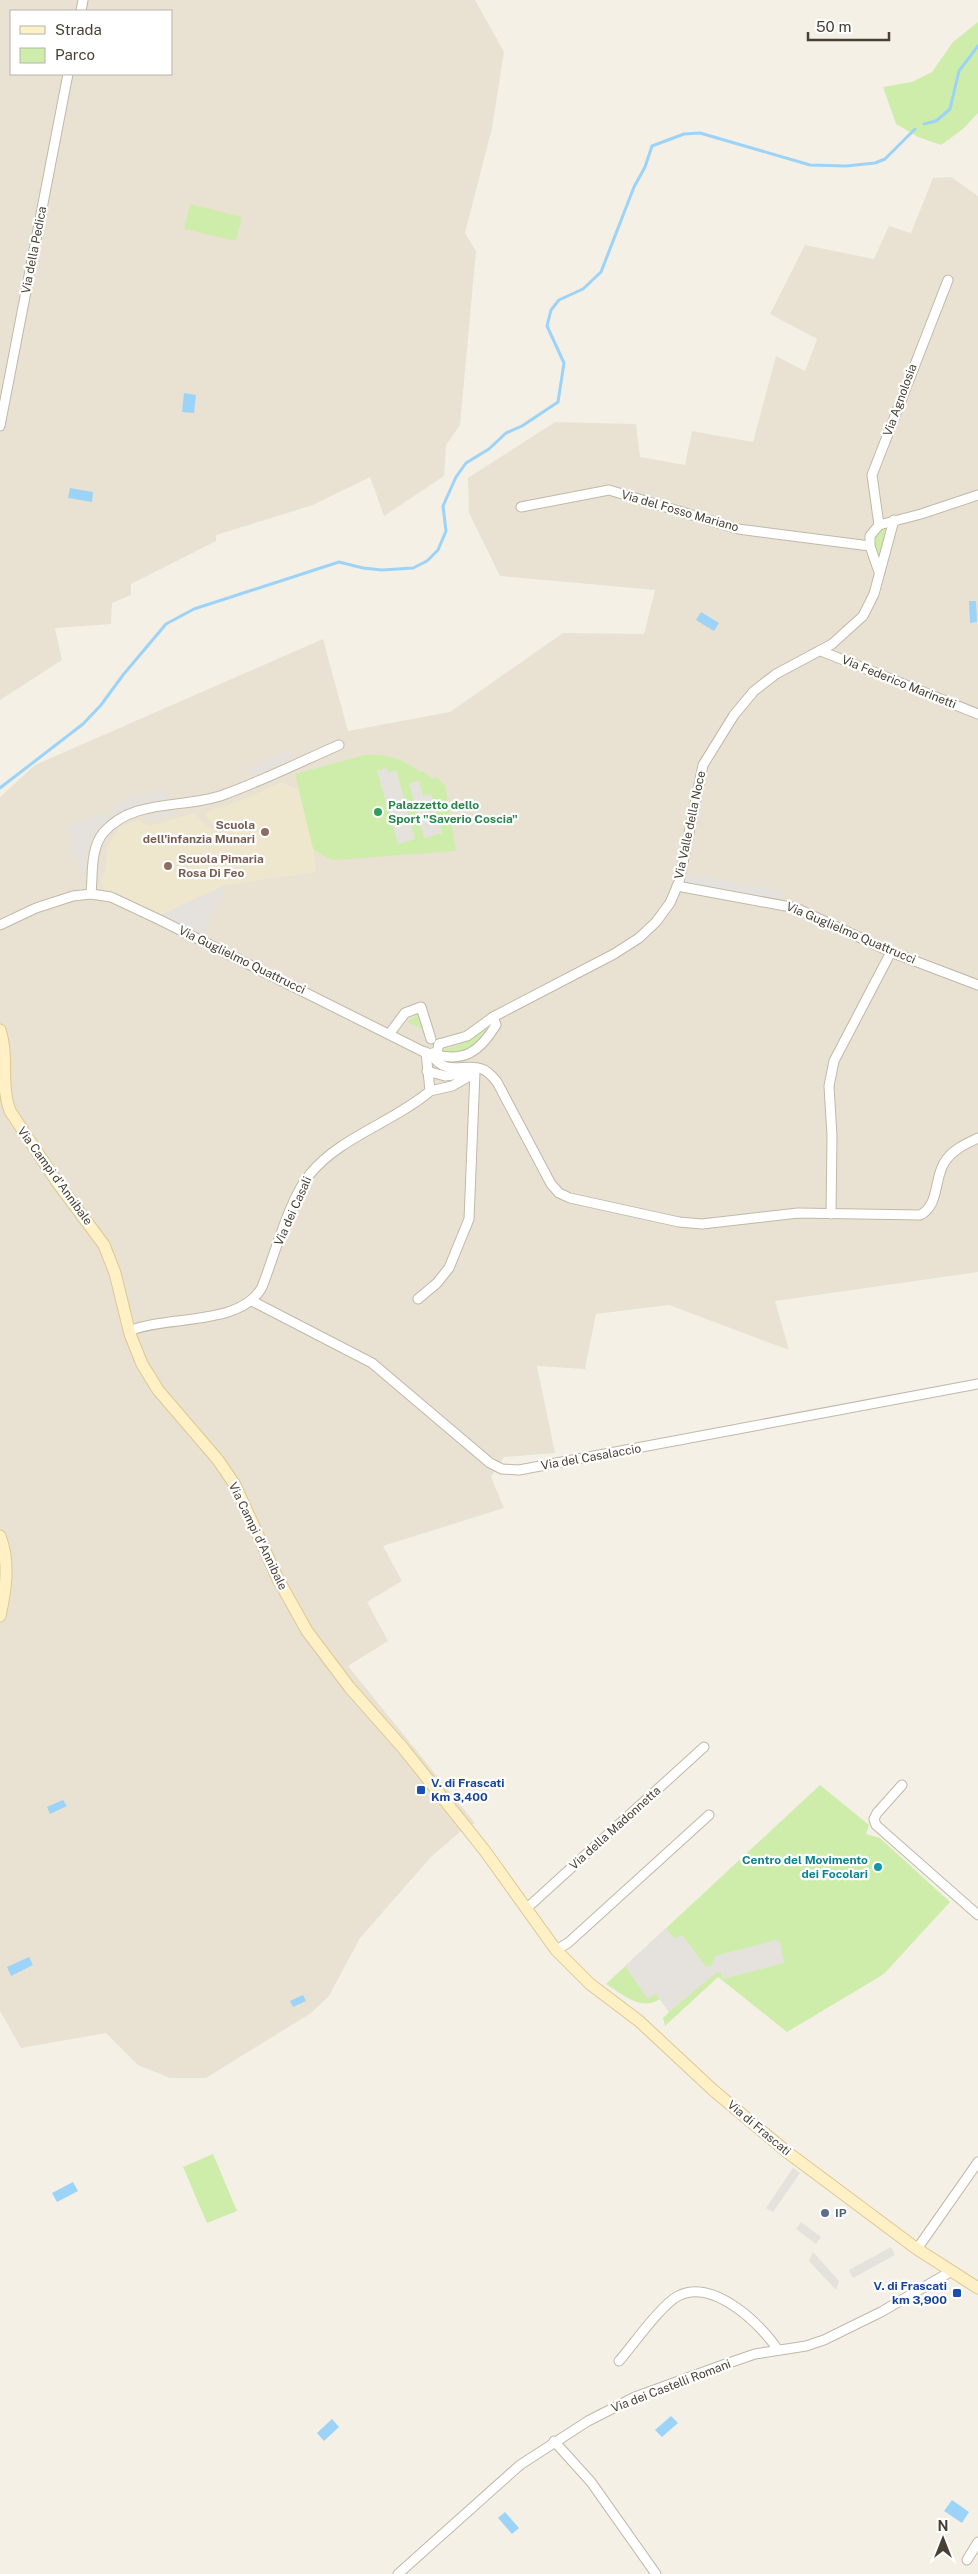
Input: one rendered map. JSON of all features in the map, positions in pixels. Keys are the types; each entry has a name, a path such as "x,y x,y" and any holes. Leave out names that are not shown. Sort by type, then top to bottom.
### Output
{"main road":[{"name":"Via Campi d'Annibale","path":"0,1030 4,1049 4,1091 10,1111 106,1250 129,1331 138,1356 153,1383 218,1460 235,1485 286,1593 315,1643 350,1688 403,1748 485,1851 526,1909"},
{"path":"0,1536 6,1564 6,1593 0,1616"},
{"name":"Via di Frascati","path":"526,1909 556,1950 594,1988 639,2021 750,2122 917,2249 950,2272 978,2288"}],"street":[{"name":"Via della Pedica","path":"0,426 68,75"},
{"name":"Via Agnolosia","path":"878,525 872,475 948,280"},
{"name":"Via del Fosso Mariano","path":"521,507 609,490 738,529 870,546"},
{"path":"879,572 870,546 870,536 878,525 922,514 978,495"},
{"name":"Via Valle della Noce","path":"678,886 700,773 705,762 734,715 754,691 776,674 821,651 842,637 863,616 872,598 894,520"},
{"name":"Via Federico Marinetti","path":"821,651 978,714"},
{"path":"91,894 96,846 103,833 113,823 144,809 220,796 339,745"},
{"path":"439,1044 467,1036 495,1021 524,1001 614,954 639,938 664,912 678,886"},
{"name":"Via Guglielmo Quattrucci","path":"678,886 792,907 891,952 978,985"},
{"name":"Via Guglielmo Quattrucci","path":"0,925 47,904 91,894 107,896 128,904 390,1033 428,1053 438,1063 450,1068 480,1068 485,1070"},
{"path":"831,1214 832,1136 829,1077 834,1061 891,952"},
{"path":"390,1033 405,1013 421,1007 431,1039"},
{"path":"428,1053 446,1057 464,1056 476,1051 488,1039 495,1021"},
{"path":"439,1044 436,1040 431,1039 424,1043 428,1053 427,1071 430,1091 452,1086 475,1072"},
{"path":"428,1053 437,1052 439,1044"},
{"path":"427,1071 445,1076 485,1070 497,1082 551,1184 564,1196 696,1224 726,1223 788,1214 914,1216 923,1214 931,1205 944,1162 958,1148 978,1138"},
{"path":"418,1299 437,1283 449,1268 468,1219 475,1072"},
{"name":"Via dei Casali","path":"252,1302 262,1287 298,1193 310,1172 342,1147 404,1110 430,1091"},
{"path":"129,1331 154,1324 234,1310 252,1302"},
{"name":"Via del Casalaccio","path":"252,1302 372,1363 490,1463 507,1470 519,1470 978,1384"},
{"name":"Via della Madonnetta","path":"526,1909 704,1747"},
{"path":"902,1785 877,1814 874,1819 876,1825 978,1916"},
{"path":"556,1950 568,1943 709,1816"},
{"path":"917,2249 978,2162"},
{"name":"Via dei Castelli Romani","path":"398,2574 494,2488 554,2441 588,2420 635,2397 739,2359 806,2346 834,2336 950,2272"},
{"path":"619,2361 674,2299 692,2293 715,2297 734,2305 758,2324 778,2350"},
{"path":"554,2441 591,2482 656,2574"},
{"path":"966,2560 978,2542"}],"shaded area":[{"path":"0,0 475,0 504,52 492,128 465,233 476,251 460,425 446,445 444,476 384,516 370,477 313,505 216,535 216,541 131,584 131,595 112,603 111,624 55,628 62,660 0,700"},
{"path":"951,177 978,196 978,1272 775,1301 789,1350 669,1305 596,1314 585,1369 537,1366 555,1453 504,1457 491,1477 504,1508 383,1546 402,1581 367,1602 388,1641 348,1666 475,1823 461,1831 431,1857 360,1938 329,1996 311,2013 206,2078 170,2078 138,2065 106,2033 21,2048 0,2011 0,797 35,765 323,639 348,731 450,712 563,633 644,634 655,590 500,576 469,513 468,478 555,422 636,424 640,457 685,465 692,431 753,442 776,356 805,371 817,339 770,314 805,245 874,259 889,226 911,233 933,178"},
{"path":"289,750 293,758 253,776 249,768"},
{"path":"387,768 388,773 396,770 415,839 398,844 377,771"},
{"path":"419,781 423,796 431,794 442,833 424,838 409,783"},
{"path":"281,782 293,788 300,788 312,836 316,872 226,885 160,915 104,890 101,879 106,869 107,846 120,827 139,820 149,826 194,813 209,828 213,828 213,824 205,816 209,811 241,801"},
{"path":"166,790 168,799 139,804 112,816 111,807 138,795"},
{"path":"178,810 171,816 151,820 144,816"},
{"path":"97,814 112,816 100,826 91,840 86,855 85,872 81,873 68,846 74,843 67,828"},
{"path":"680,877 704,877 782,891 780,903 677,886"},
{"path":"226,885 203,936 160,915"},
{"path":"666,1928 675,1939 682,1935 706,1967 712,1965 715,1956 776,1940 780,1942 784,1963 723,1979 721,1972 716,1973 669,2012 656,1994 648,1999 625,1966"},
{"path":"793,2168 800,2173 773,2212 766,2208"},
{"path":"801,2222 821,2237 816,2244 796,2229"},
{"path":"891,2247 895,2255 853,2278 849,2270"},
{"path":"813,2252 839,2281 836,2290 809,2261"}],"green space":[{"path":"978,22 978,113 963,129 941,145 918,137 896,124 883,87 912,82 932,72 953,42"},
{"path":"190,204 242,217 236,241 184,229"},
{"path":"890,525 878,560 877,535 882,527"},
{"name":"Palazzetto dello Sport \"Saverio Coscia\"","path":"364,755 380,755 400,760 420,772 423,771 432,779 436,777 445,785 456,851 335,860 327,858 313,849 295,774"},
{"path":"418,1014 423,1029 407,1022"},
{"path":"492,1022 473,1045 460,1054 443,1052 445,1049 470,1039"},
{"path":"820,1785 869,1825 866,1834 880,1838 950,1902 884,1974 787,2032 718,1977 665,2026 663,2018 669,2012 660,1999 646,2004 639,2003 625,1997 606,1984"},
{"path":"213,2154 237,2211 207,2223 183,2167"}],"water":[{"path":"184,393 196,395 194,413 182,412"},
{"path":"70,488 93,492 92,502 68,498"},
{"path":"969,601 976,601 977,622 970,623"},
{"path":"701,612 719,623 714,631 696,620"},
{"path":"63,1800 67,1806 50,1814 47,1807"},
{"path":"29,1957 33,1965 11,1976 7,1967"},
{"path":"303,1995 306,2001 293,2007 290,2001"},
{"path":"73,2182 78,2191 57,2202 52,2193"},
{"path":"671,2416 678,2423 662,2437 655,2430"},
{"path":"332,2419 339,2427 324,2441 317,2433"},
{"path":"952,2500 969,2512 962,2523 944,2511"},
{"path":"505,2512 519,2528 512,2534 498,2518"}],"waterway":[{"path":"924,124 936,121 950,109 959,71 978,46"},
{"path":"0,788 83,724 101,705 123,675 166,624 194,609 339,562 363,568 382,570 413,568 427,561 438,550 446,531 443,506 456,477 466,463 489,449 506,433 522,426 558,402 564,363 547,326 551,310 559,300 583,289 601,272 652,146 684,134 700,133 810,165 846,166 875,163 885,159 915,129"}],"place":[{"name":"Palazzetto dello Sport \"Saverio Coscia\"","path":"378,812"},
{"name":"Scuola dell'infanzia Munari","path":"265,832"},
{"name":"Scuola Pimaria Rosa Di Feo","path":"168,866"},
{"name":"V. di Frascati Km 3,400","path":"421,1790"},
{"name":"Centro del Movimento dei Focolari","path":"878,1867"},
{"name":"IP","path":"825,2213"},
{"name":"V. di Frascati km 3,900","path":"957,2293"}]}
